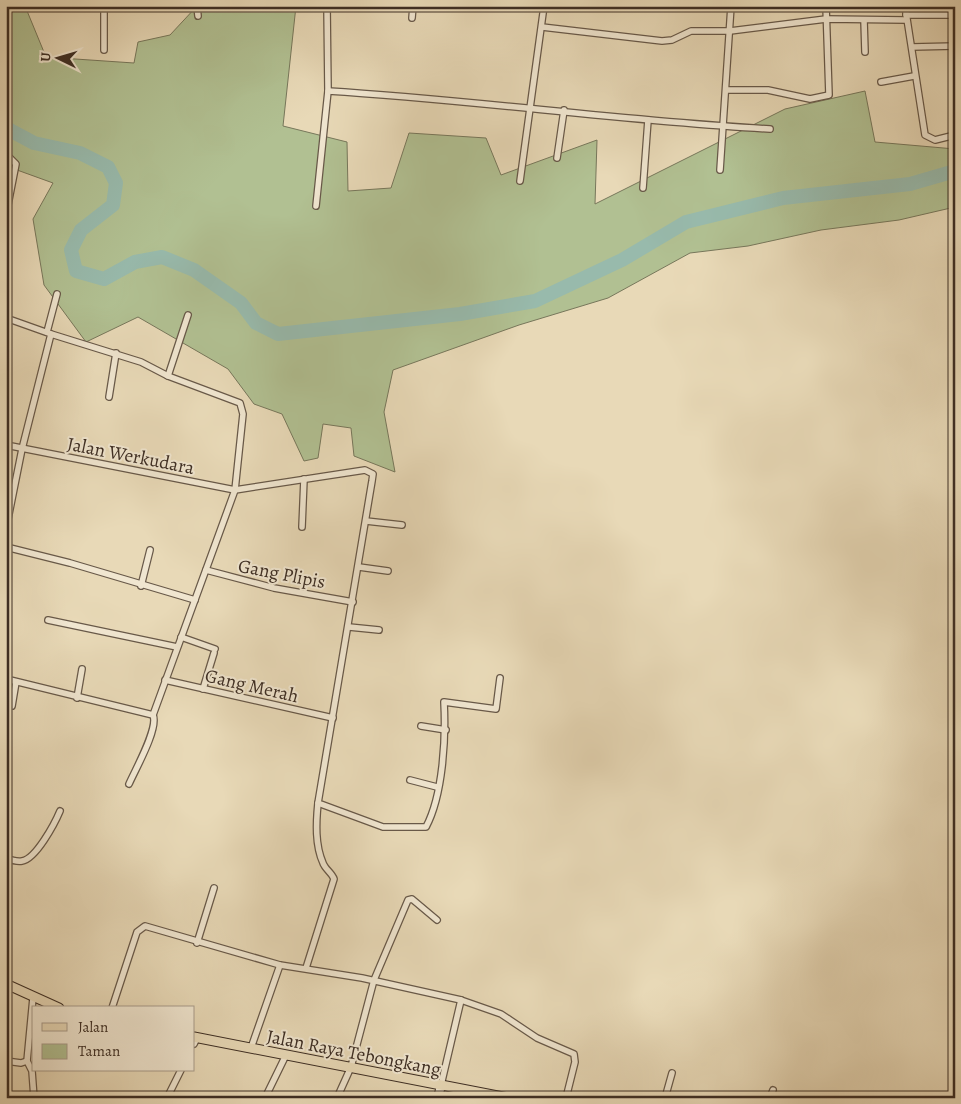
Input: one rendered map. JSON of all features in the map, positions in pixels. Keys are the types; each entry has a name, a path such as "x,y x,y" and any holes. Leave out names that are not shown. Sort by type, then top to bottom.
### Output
{"main road":[{"path":"6,984 54,1006"},
{"name":"Jalan Raya Tebongkang","path":"195,1040 251,1048 508,1098"},
{"path":"438,1098 441,1085"}],"street":[{"path":"104,6 104,50"},
{"path":"198,6 198,16"},
{"path":"316,206 328,91 327,6"},
{"path":"412,18 413,6"},
{"path":"520,181 532,107 544,6"},
{"path":"720,170 727,90 731,6"},
{"path":"727,90 768,90 810,99 828,96 826,6"},
{"path":"905,6 912,47 914,76 925,135 935,140 955,135"},
{"path":"542,27 662,42 672,40 691,31 730,31 826,20 955,15"},
{"path":"864,20 865,52"},
{"path":"912,47 955,46"},
{"path":"881,82 914,76"},
{"path":"328,91 418,96 648,120 770,129"},
{"path":"557,158 564,110"},
{"path":"642,188 648,120"},
{"path":"6,154 16,164 6,215"},
{"path":"6,529 22,448 57,294"},
{"path":"168,376 188,315"},
{"path":"6,318 141,362 168,376 240,403 243,414 235,490 153,715 155,721 151,735 129,784"},
{"path":"110,397 116,353"},
{"name":"Jalan Werkudara","path":"6,445 235,490"},
{"path":"235,490 365,470 370,472 372,481 318,804 317,836 320,855 324,867 334,879 306,968"},
{"path":"302,527 304,479"},
{"path":"366,521 402,525"},
{"path":"6,547 70,563 140,586 195,600"},
{"path":"140,586 150,550"},
{"path":"359,567 388,571"},
{"name":"Gang Plipis","path":"206,570 274,588 353,602"},
{"path":"48,620 177,647"},
{"path":"349,627 379,630"},
{"path":"181,637 214,651 203,689"},
{"path":"77,698 82,669"},
{"path":"318,804 383,827 420,829 427,826 437,787 446,730 444,701 496,709 500,678"},
{"path":"6,680 153,715"},
{"name":"Gang Merah","path":"166,680 333,718"},
{"path":"12,706 16,682"},
{"path":"422,726 446,730"},
{"path":"410,780 437,787"},
{"path":"6,858 21,861 27,859 50,832 60,811"},
{"path":"197,943 214,888"},
{"path":"337,1098 351,1067 374,980 409,899 437,920"},
{"path":"113,1006 131,950 141,927 145,926 197,943 280,965 374,980 461,1000 501,1014 536,1038 574,1054 575,1062 566,1098"},
{"path":"251,1048 280,965"},
{"path":"33,1006 34,998"},
{"path":"441,1085 461,1000"},
{"path":"32,1016 27,1061 32,1071"},
{"path":"265,1098 286,1055"},
{"path":"6,1061 21,1063 27,1061"},
{"path":"32,1072 34,1098"},
{"path":"167,1098 180,1072"},
{"path":"665,1098 672,1073"},
{"path":"770,1098 773,1090"}],"green space":[{"path":"6,6 25,6 46,57 134,63 138,42 170,35 197,6 296,6 283,126 347,142 348,191 391,188 409,133 486,138 501,175 597,140 595,204 785,109 865,91 875,142 955,149 955,207 899,220 821,230 748,246 690,253 608,298 519,325 393,370 384,412 395,472 354,456 351,428 323,424 318,458 304,461 282,414 254,404 228,369 138,317 86,342 44,285 33,219 53,183 6,166"}],"waterway":[{"path":"6,128 34,143 80,153 108,167 116,183 113,205 81,230 71,250 76,271 104,279 135,262 162,257 194,270 241,303 256,323 278,334 460,314 535,301 622,260 686,222 783,198 910,184 955,171"}]}
